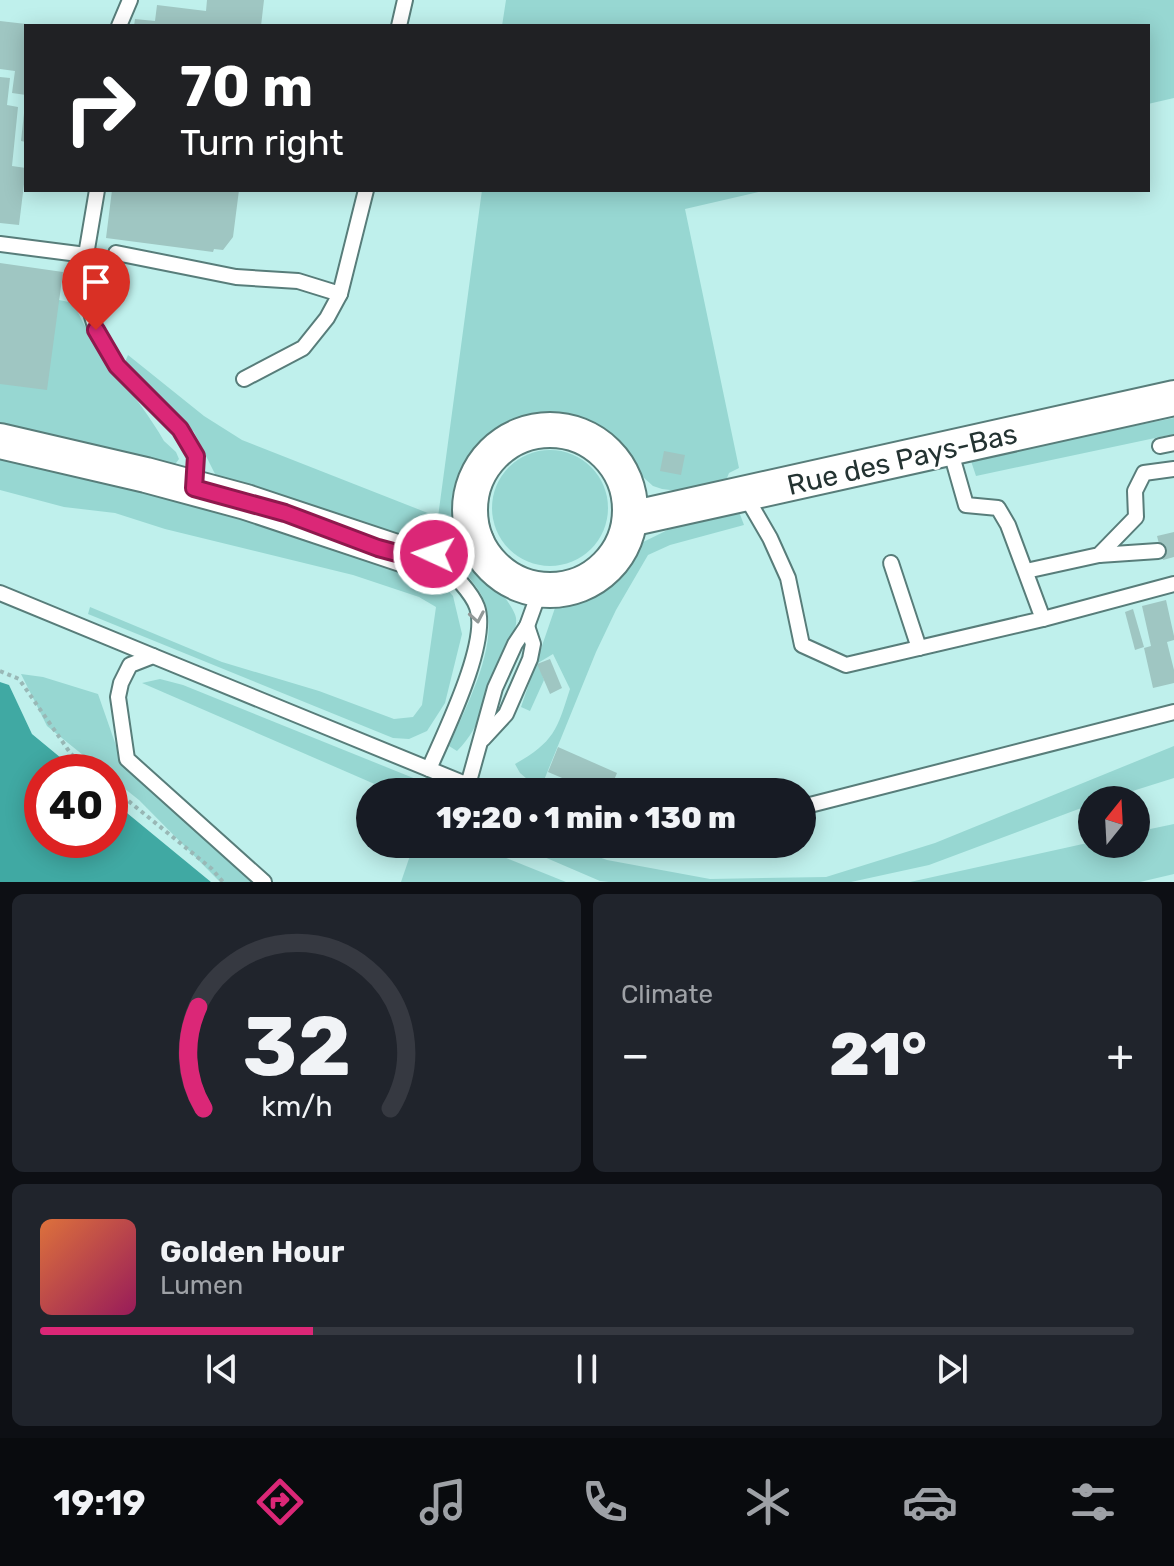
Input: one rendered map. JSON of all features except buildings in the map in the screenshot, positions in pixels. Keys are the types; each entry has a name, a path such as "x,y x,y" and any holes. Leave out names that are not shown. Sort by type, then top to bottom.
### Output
{"street":[{"name":"Rue des Pays-Bas","path":"630,519 1174,398"},
{"path":"551,430 578,435 601,448 618,468 628,493 630,519 623,544 609,565 589,581 565,589 540,590 513,582 491,565 476,541 470,516 472,489 483,465 502,446 525,434 551,430"},
{"path":"0,441 285,513 408,556 434,554 476,541"}],"lane":[{"path":"120,24 130,0"},
{"path":"399,24 405,0"},
{"path":"97,192 86,255 89,306 96,330 117,366 180,429 196,456 194,488"},
{"path":"244,379 303,348 327,318 340,294 366,192"},
{"path":"0,244 86,255"},
{"path":"116,253 236,277 298,281 340,294"},
{"path":"950,448 966,505 998,508 1008,525 1043,619"},
{"path":"1099,555 1136,517 1135,491 1144,473 1174,469"},
{"path":"745,495 770,538 788,578 802,645 846,665 1043,619 1174,584"},
{"path":"1026,571 1099,555 1158,551"},
{"path":"429,769 464,689 480,631 477,606 434,554"},
{"path":"891,563 919,648"},
{"path":"470,778 495,688 515,644 527,626 540,590"},
{"path":"0,593 451,778"},
{"path":"480,742 506,714 530,659 533,644 527,626"},
{"path":"153,656 130,665 121,683 118,697 127,759 264,882"},
{"path":"816,803 1174,712"}],"path":[{"path":"0,671 19,679 71,754"},
{"path":"128,801 212,869 223,882"}],"shaded area":[{"path":"0,0 1174,0 1174,882 211,882 128,814 128,754 56,754 32,734 9,686 0,682"},
{"path":"506,0 1174,0 1174,98 1150,104 1150,24 502,24"},
{"path":"482,192 758,192 685,209 739,468 729,473 712,490 687,492 653,486 633,468 615,444 595,429 545,414 500,430 464,476 459,501 443,533 413,545 218,480 194,432 125,362 128,355 204,416 242,440 438,517"},
{"path":"59,300 74,303 104,356 164,441 176,452 179,459 170,471 0,432 0,384"},
{"path":"1174,418 1174,434 976,476 969,455 1042,444"},
{"path":"550,450 572,455 591,467 603,486 608,508 603,530 591,549 572,561 550,566 528,561 509,549 497,530 492,508 497,486 509,467 528,455"},
{"path":"0,454 265,519 380,565 433,574 453,596 462,634 445,703 427,731 409,739 393,738 88,614 90,607 222,662 319,691 394,719 413,717 422,705 436,607 419,597 353,575 165,529 115,513 64,507 0,490"},
{"path":"738,509 744,525 670,545 648,555 596,652 545,778 526,778 515,764 538,749 552,734 570,689 553,654 538,663 544,680 530,711 521,707 556,605 613,579 635,546 690,519"},
{"path":"461,565 478,570 494,584 511,607 516,624 499,657 478,721 457,751 449,746 473,692 489,632 488,613 482,596"},
{"path":"21,674 43,677 98,694 119,754 82,754 47,726"},
{"path":"160,679 183,685 413,778 361,778 142,683"},
{"path":"0,682 9,685 32,734 56,754 24,754 24,858 128,858 128,814 211,882 0,882"},
{"path":"1174,746 1174,778 1149,786 1078,786 1078,809 929,865 851,882 609,882 547,858 602,858 710,879 826,877 935,843"},
{"path":"128,766 255,882 220,882 128,791"},
{"path":"1174,824 1174,874 1140,882 910,882 1078,845 1078,858 1150,858 1150,829"},
{"path":"409,858 506,858 566,882 401,882"}],"route":[{"path":"96,330 117,366 180,429 196,456 194,488 285,513 378,548 408,556 434,554"}]}
